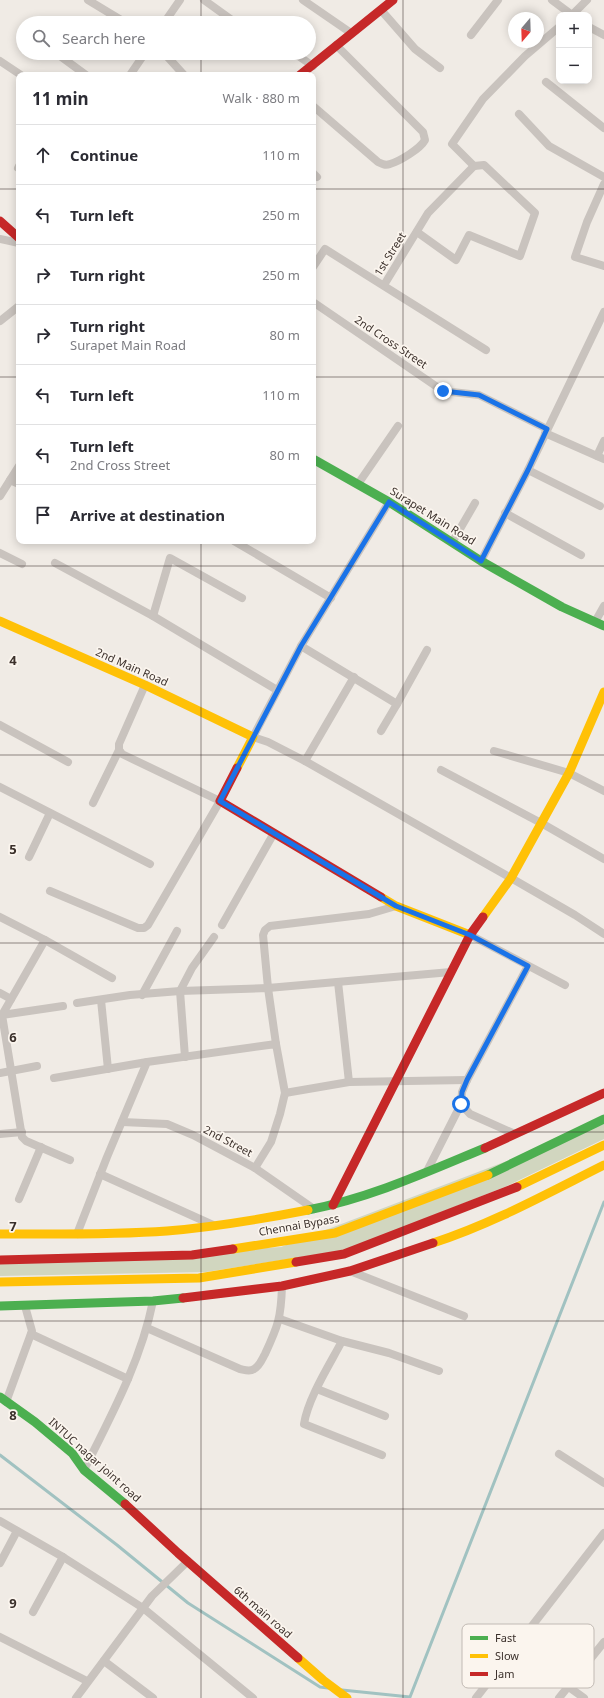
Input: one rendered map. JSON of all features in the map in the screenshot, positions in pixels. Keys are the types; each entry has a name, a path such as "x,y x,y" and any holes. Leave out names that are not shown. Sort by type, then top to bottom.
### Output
{"main road":[{"path":"304,72 390,1"},
{"path":"0,221 16,235"},
{"name":"Surapet Main Road","path":"316,461 389,502 481,561 562,607 604,626"},
{"name":"2nd Main Road","path":"0,621 145,685 253,737"},
{"path":"332,1205 470,935 511,878 542,824 569,773 604,692"},
{"path":"253,737 220,801 396,906 470,935"},
{"path":"0,1234 77,1234 166,1231 258,1220 332,1205 386,1188 515,1134 604,1093"},
{"name":"Chennai Bypass","path":"0,1260 192,1255 335,1233 474,1181 604,1119"},
{"path":"0,1282 199,1278 344,1254 511,1190 604,1144"},
{"path":"0,1306 153,1301 282,1286 350,1271 458,1235 532,1201 604,1165"},
{"name":"INTUC nagar joint road","path":"3,1399 35,1422 72,1453 84,1470 137,1514 188,1561"},
{"name":"6th main road","path":"188,1561 323,1680 347,1698"}],"street":[{"path":"88,0 114,16"},
{"path":"169,16 180,0"},
{"path":"204,0 226,16"},
{"path":"303,0 351,33"},
{"path":"471,36 498,0"},
{"path":"552,0 568,12"},
{"path":"575,12 587,0"},
{"path":"381,10 415,48 440,68"},
{"path":"592,29 604,35"},
{"path":"417,232 456,260 469,235 520,256 535,213 484,165 474,166 452,144 483,100 525,56 556,30"},
{"path":"316,109 378,162 384,165 390,164 422,147 425,140 423,132 336,45"},
{"path":"66,60 82,72"},
{"path":"132,72 140,60"},
{"path":"170,60 181,72"},
{"path":"304,60 313,66"},
{"path":"0,61 16,72"},
{"path":"546,82 604,128"},
{"path":"519,114 549,146 604,177"},
{"name":"1st Street","path":"316,262 325,249 384,286 428,213 474,166"},
{"path":"604,184 587,222 575,257 604,266"},
{"path":"0,239 16,242"},
{"path":"384,286 486,350"},
{"name":"2nd Cross Street","path":"316,304 443,391 479,395 600,458"},
{"path":"0,320 16,308"},
{"path":"481,561 528,470 604,312"},
{"path":"358,484 398,426"},
{"path":"600,458 604,441"},
{"path":"528,470 600,506"},
{"path":"0,496 16,471"},
{"path":"10,480 16,483"},
{"path":"389,502 301,646 253,737 268,742 305,762 511,878 575,915 604,934"},
{"path":"453,542 475,503"},
{"path":"505,513 581,555"},
{"path":"239,544 331,598"},
{"path":"0,553 22,564"},
{"path":"153,616 170,558 242,598"},
{"path":"55,563 153,616 277,690"},
{"path":"595,622 604,606"},
{"path":"301,646 354,676 398,704"},
{"path":"380,731 398,704 427,650"},
{"path":"305,762 354,676"},
{"path":"94,803 119,750 119,744 145,685"},
{"path":"0,725 68,762"},
{"path":"50,891 138,928 144,928 148,925 220,801 122,754 119,750"},
{"path":"494,751 569,773 604,791"},
{"path":"441,770 604,859"},
{"path":"0,787 150,864"},
{"path":"29,857 50,813"},
{"path":"222,925 274,833"},
{"path":"254,1168 271,1142 285,1093 268,988 263,935 265,930 270,926 370,914 396,906"},
{"path":"0,917 45,940 112,978"},
{"path":"142,994 177,931"},
{"path":"470,935 565,985"},
{"path":"185,1057 180,991 192,968 214,937"},
{"path":"45,940 1,1015 23,1139 70,1160"},
{"path":"427,1171 461,1104 462,1092 467,1080 528,966"},
{"path":"77,1003 142,994 268,988 451,972"},
{"path":"338,982 349,1082"},
{"path":"0,993 11,999"},
{"path":"101,1000 108,1069"},
{"path":"1,1015 63,1006"},
{"path":"54,1078 147,1062 276,1044"},
{"path":"77,1234 100,1174 147,1062"},
{"path":"0,1073 37,1066"},
{"path":"285,1093 349,1082 467,1080"},
{"path":"461,1104 470,1114 515,1134"},
{"name":"2nd Street","path":"122,1122 167,1124 193,1135 254,1168 314,1209"},
{"path":"0,1134 22,1132"},
{"path":"19,1199 41,1147"},
{"path":"100,1174 214,1225"},
{"path":"350,1271 464,1316"},
{"path":"147,1328 240,1369 248,1371 254,1370 259,1366 276,1331 280,1319 282,1286"},
{"path":"84,1470 128,1379 147,1328 153,1301"},
{"path":"3,1399 32,1330 25,1306"},
{"path":"280,1319 342,1341 439,1370"},
{"path":"31,1334 128,1379"},
{"path":"342,1341 317,1389 305,1416 304,1424 382,1455"},
{"path":"317,1389 385,1416"},
{"path":"559,1454 604,1483"},
{"path":"0,1521 64,1556 142,1608 253,1698"},
{"path":"0,1563 17,1531"},
{"path":"534,1624 604,1533"},
{"path":"32,1612 64,1556"},
{"path":"76,1698 142,1608 152,1596 188,1561"},
{"path":"0,1637 87,1681"},
{"path":"594,1654 604,1642"},
{"path":"104,1661 153,1698"},
{"path":"476,1698 484,1688"},
{"path":"559,1698 566,1688"},
{"path":"571,1688 584,1698"}],"green space":[{"path":"604,1124 604,1139 507,1186 346,1250 206,1272 0,1276 0,1264 281,1247"}],"waterway":[{"path":"342,1690 410,1697 604,1202"},
{"path":"0,1455 117,1545 188,1603 320,1687 328,1688"}],"traffic: fast":[{"path":"316,461 389,502 481,561 562,607 604,626"},
{"path":"488,1175 604,1119"},
{"path":"308,1210 354,1199 420,1175 485,1148"},
{"path":"0,1306 153,1301 183,1298"},
{"path":"0,1397 35,1422 72,1453 84,1470 125,1504"}],"traffic: slow":[{"path":"0,621 145,685 253,737 237,768"},
{"path":"483,917 511,878 569,773 604,692"},
{"path":"381,897 396,906 470,935"},
{"path":"517,1187 604,1145"},
{"path":"433,1243 477,1227 604,1165"},
{"path":"233,1249 335,1233 488,1175"},
{"path":"0,1234 104,1234 167,1231 273,1217 308,1210"},
{"path":"0,1282 199,1278 296,1262"},
{"path":"298,1658 323,1680 347,1698"}],"traffic: jam":[{"path":"304,72 393,0"},
{"path":"0,221 16,235"},
{"path":"237,768 220,801 381,897"},
{"path":"333,1205 470,935 483,917"},
{"path":"485,1148 604,1093"},
{"path":"296,1262 344,1254 517,1187"},
{"path":"183,1298 282,1286 350,1271 433,1243"},
{"path":"0,1260 192,1255 233,1249"},
{"path":"125,1504 178,1553 298,1658"}],"route":[{"path":"443,391 479,395 547,429 528,470 516,490 481,561 389,502 301,646 220,801 396,906 470,935 528,966 467,1080 462,1092 461,1104"}]}
